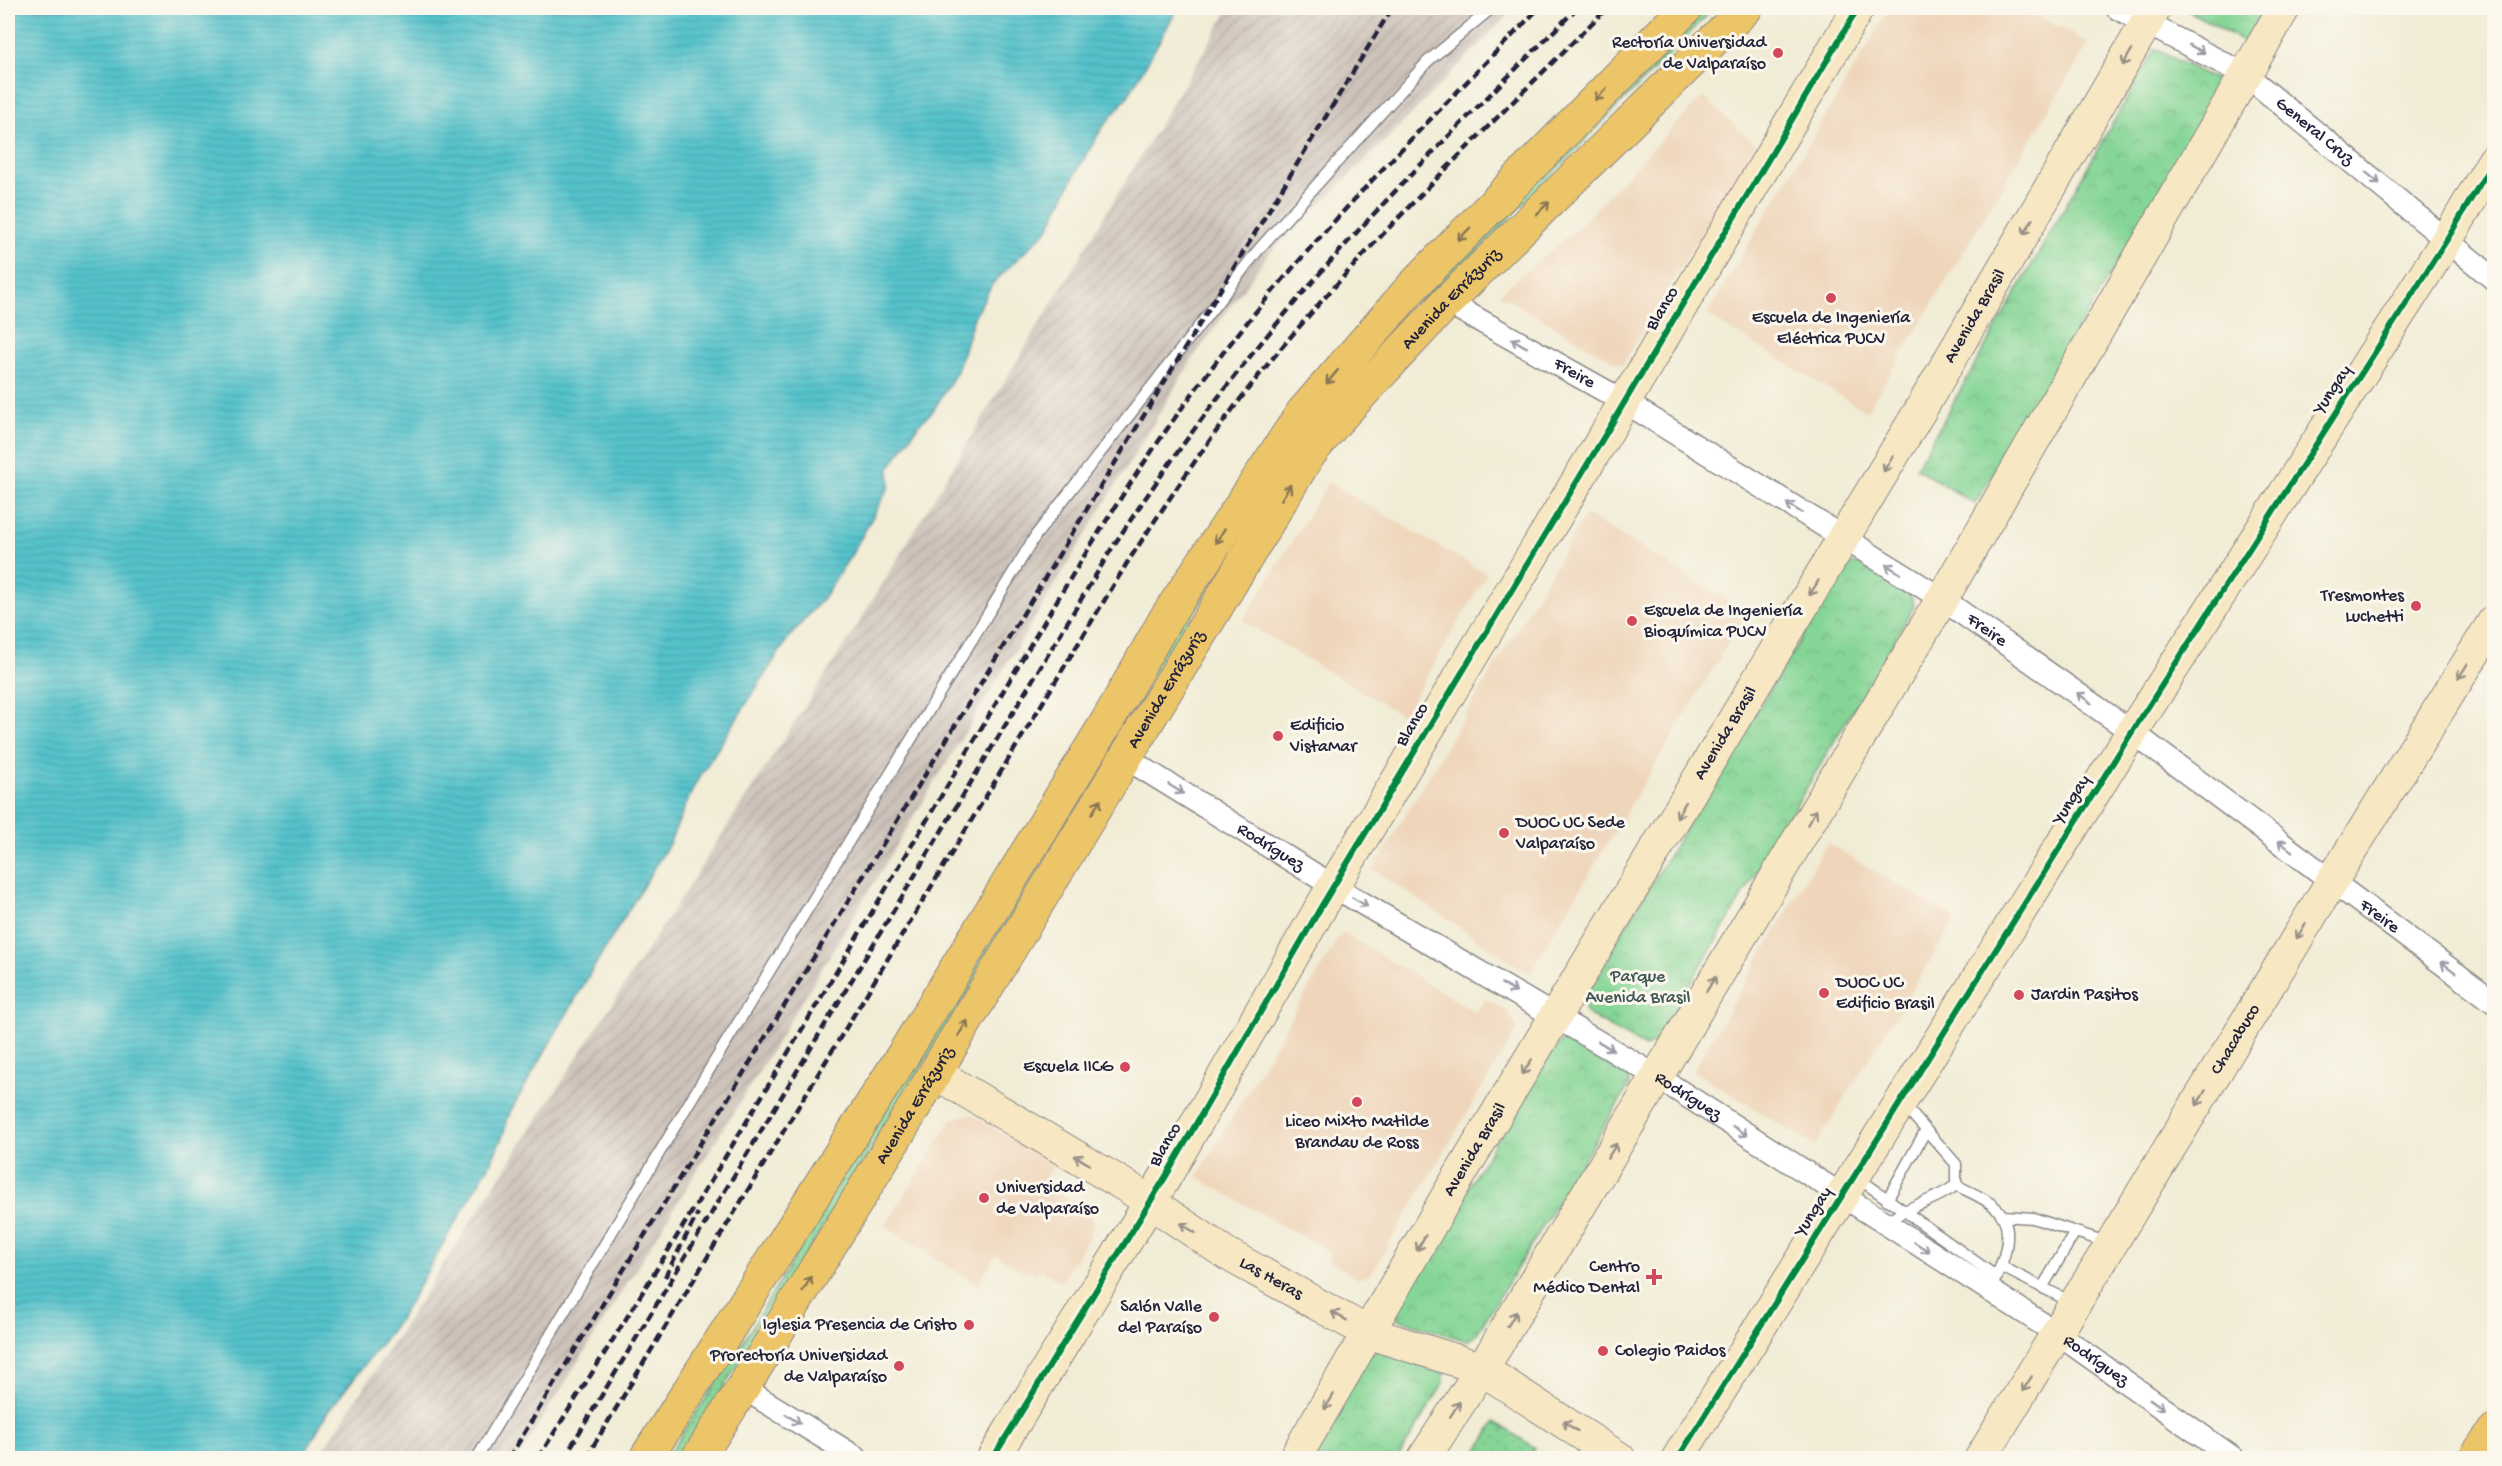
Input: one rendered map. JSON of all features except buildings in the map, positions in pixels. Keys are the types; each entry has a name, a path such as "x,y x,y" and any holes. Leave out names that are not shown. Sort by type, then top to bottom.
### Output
{"main road":[{"name":"Avenida Errázuriz","path":"646,1458 903,1055 1108,720 1166,618 1303,412 1413,286 1686,8"},
{"name":"Avenida Errázuriz","path":"698,1458 744,1388 1307,457 1337,420 1447,302 1746,8"},
{"path":"2475,1458 2494,1431"}],"street":[{"name":"Blanco","path":"993,1458 1149,1202 1333,886 1625,402 1858,8"},
{"name":"General Cruz","path":"2117,8 2151,15 2246,75 2448,238 2494,279"},
{"path":"1424,1458 1942,599 2284,8"},
{"name":"Avenida Brasil","path":"1294,1458 1369,1333 1449,1192 1557,1017 1844,538 2151,15"},
{"name":"Yungay","path":"1678,1458 2132,732 2448,238 2494,160"},
{"name":"Freire","path":"1447,302 1625,402 1942,599 2132,732 2494,1002"},
{"name":"Chacabuco","path":"1981,1458 2332,881 2494,621"},
{"name":"Rodríguez","path":"1126,758 1333,886 1848,1186 1894,1218 1996,1278 2058,1334 2234,1458"},
{"name":"Las Heras","path":"935,1073 1149,1202 1227,1254 1369,1333 1480,1368 1619,1458"},
{"path":"744,1388 857,1458"}],"lane":[{"path":"477,1458 692,1098 1036,535 1259,249 1428,61 1492,8"},
{"path":"1901,1101 1956,1164 1956,1185"},
{"path":"1887,1200 1926,1130"},
{"path":"1848,1186 1887,1200 1894,1218 1945,1194 1956,1185"},
{"path":"1956,1185 1995,1207 2003,1216 2007,1242 1996,1278 2042,1288 2076,1305"},
{"path":"2003,1216 2033,1218 2112,1244"},
{"path":"2042,1288 2075,1232"}],"shaded area":[{"path":"1230,8 1515,8 1379,147 1267,256 1193,358 755,1078 518,1458 318,1458 857,626"},
{"path":"1890,8 2023,8 2089,43 1867,412 1706,315"},
{"path":"1703,96 1755,144 1622,366 1499,294 1577,228"},
{"path":"1328,482 1487,574 1403,716 1243,621"},
{"name":"DUOC UC Sede Valparaíso","path":"1586,514 1747,612 1529,974 1373,869"},
{"name":"DUOC UC Edificio Brasil","path":"1827,843 1956,919 1815,1146 1693,1071"},
{"name":"Liceo Mixto Matilde Brandau de Ross","path":"1342,932 1476,1012 1486,999 1507,1011 1518,1028 1371,1274 1358,1279 1327,1259 1331,1253 1197,1177"},
{"name":"Universidad de Valparaíso","path":"971,1114 1054,1165 1042,1182 1089,1213 1093,1226 1088,1239 1061,1282 1041,1270 1037,1276 1028,1270 1026,1273 996,1255 977,1285 885,1226 952,1119"}],"green space":[{"path":"1702,8 1714,8 1330,403 1252,517 1134,715 1125,709 1292,438 1524,188"},
{"path":"2183,8 2264,8 2245,42"},
{"path":"2155,49 2223,83 1975,504 1916,468"},
{"name":"Parque Avenida Brasil","path":"1861,563 1910,593 1914,607 1655,1043 1645,1047 1586,1013 1583,996 1846,565"},
{"path":"1081,785 1092,792 696,1432 678,1458 666,1458 738,1350"},
{"name":"Parque Avenida Brasil","path":"1567,1039 1629,1075 1629,1086 1476,1335 1467,1341 1398,1319 1395,1308 1553,1047"},
{"path":"1381,1347 1444,1372 1444,1382 1398,1458 1306,1458 1369,1353"},
{"path":"1495,1422 1535,1448 1528,1458 1473,1458"}],"water":[{"path":"8,8 1178,8 1128,96 1102,128 1072,180 1048,229 993,283 974,317 957,371 933,411 920,423 889,468 890,485 853,552 823,598 787,640 695,784 669,844 595,965 510,1112 490,1164 397,1323 327,1413 302,1458 8,1458"}],"railway":[{"path":"509,1458 1392,8"},
{"path":"538,1458 695,1207 1076,568 1179,412 1253,315 1332,224 1539,8"},
{"path":"564,1458 1112,548 1154,486 1243,365 1325,268 1431,154 1577,8"},
{"path":"586,1458 1127,563 1203,450 1252,384 1335,286 1424,191 1607,8"},
{"path":"665,1277 698,1213"}],"cycle path":[{"path":"993,1458 1166,1176 1321,907 1858,8"},
{"path":"1678,1458 2132,732 2448,238 2494,160"}],"place":[{"name":"Rectoría Universidad de Valparaíso","path":"1778,53"},
{"name":"Escuela de Ingeniería Eléctrica PUCV","path":"1831,298"},
{"name":"Tresmontes Luchetti","path":"2416,606"},
{"name":"Escuela de Ingeniería Bioquímica PUCV","path":"1632,621"},
{"name":"Edificio VistaMar","path":"1278,736"},
{"name":"DUOC UC Sede Valparaíso","path":"1504,833"},
{"name":"DUOC UC Edificio Brasil","path":"1824,993"},
{"name":"Jardin Pasitos","path":"2019,995"},
{"name":"Escuela IICG","path":"1125,1067"},
{"name":"Liceo Mixto Matilde Brandau de Ross","path":"1357,1102"},
{"name":"Universidad de Valparaíso","path":"984,1198"},
{"name":"Centro Médico Dental","path":"1654,1277"},
{"name":"Salón Valle del Paraíso","path":"1214,1317"},
{"name":"Iglesia Presencia de Cristo","path":"969,1325"},
{"name":"Colegio Paidos","path":"1603,1351"},
{"name":"Prorectoría Universidad de Valparaíso","path":"899,1366"}]}
